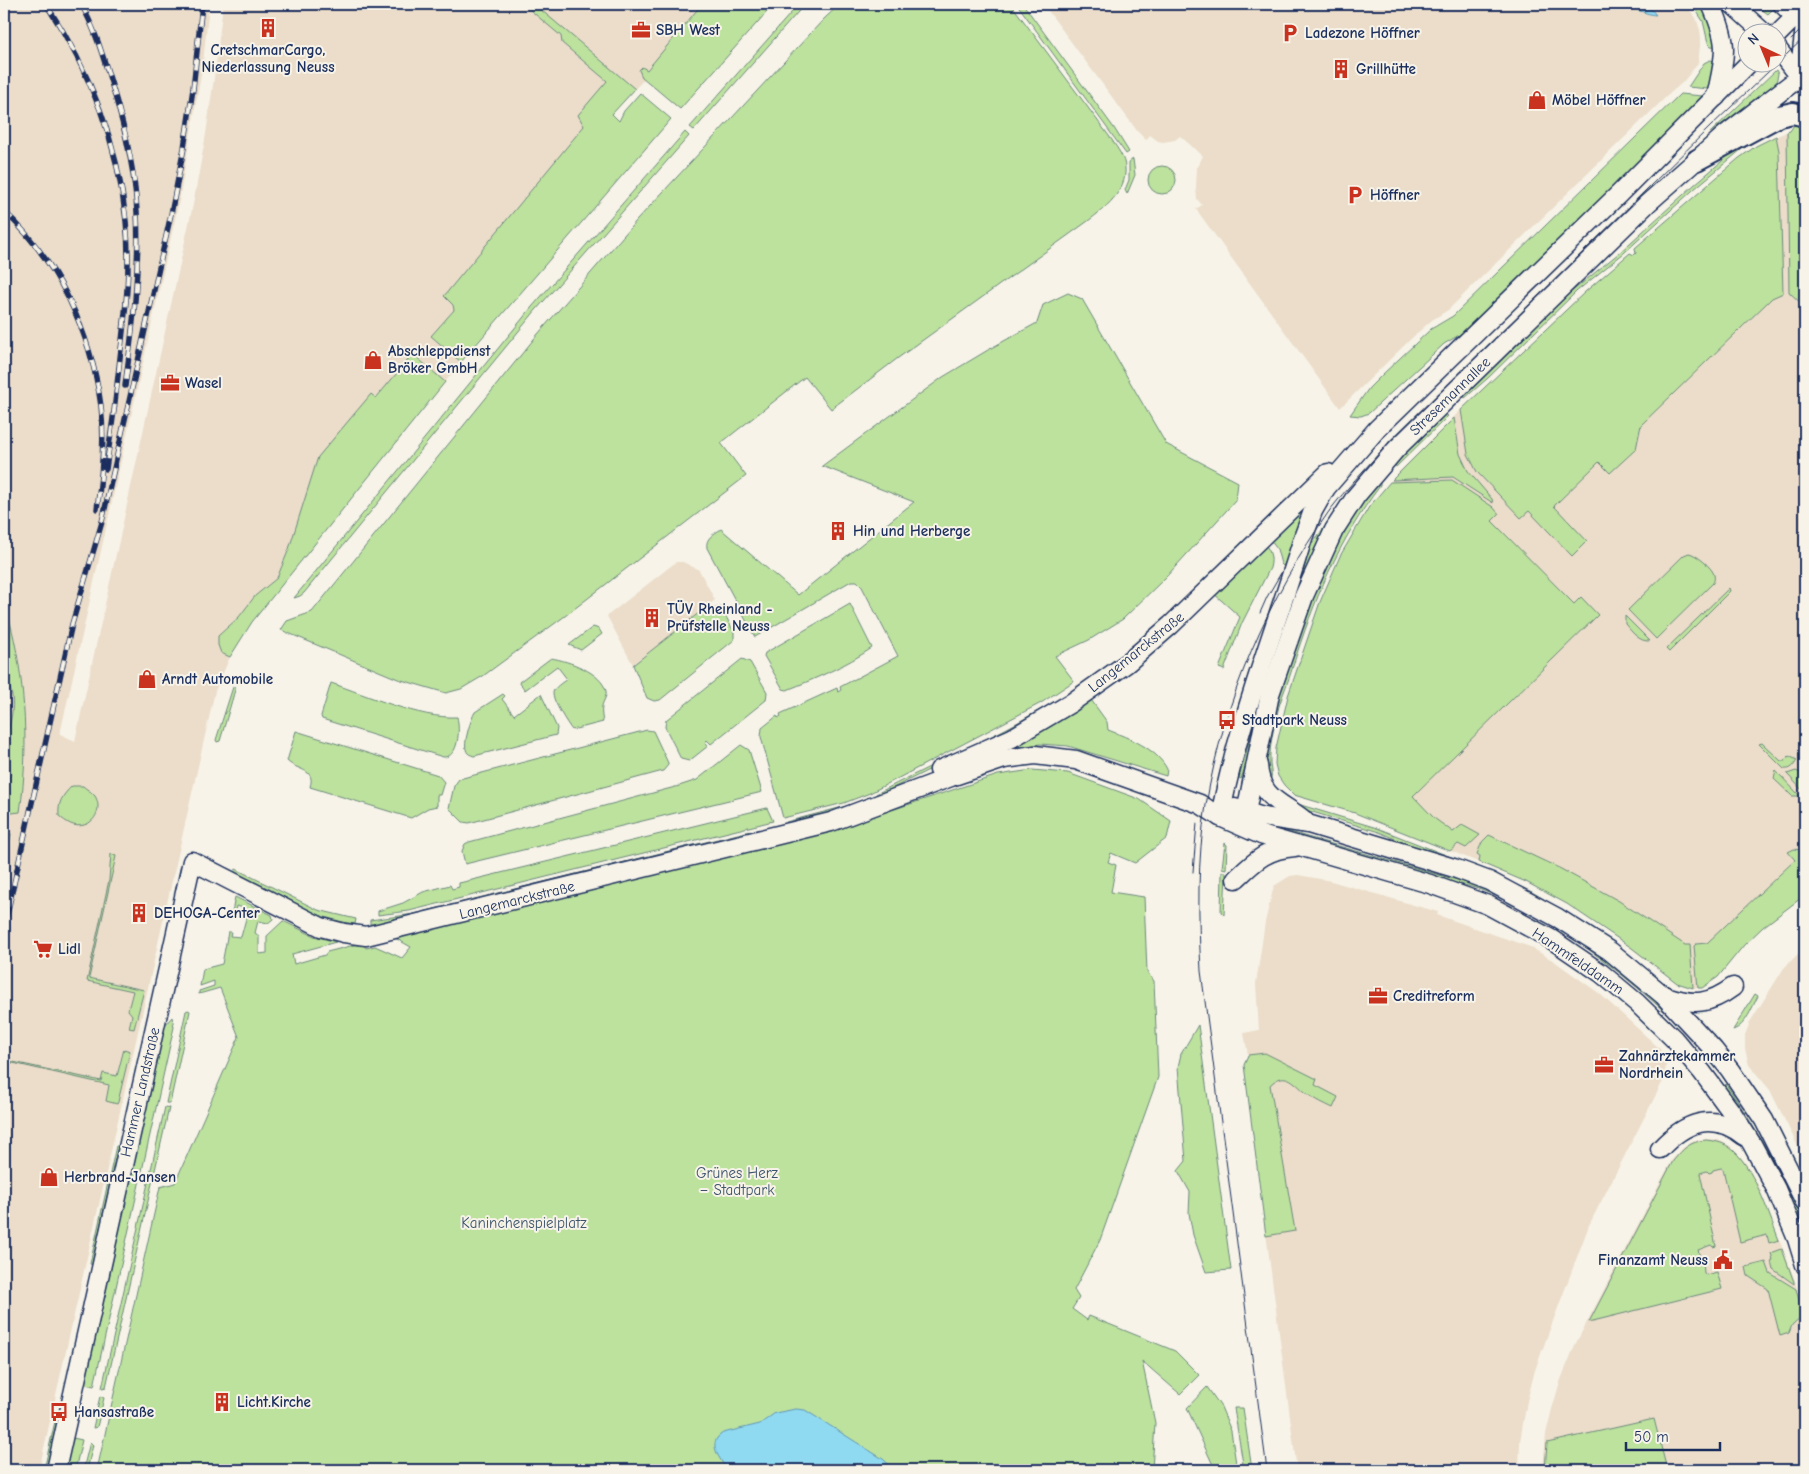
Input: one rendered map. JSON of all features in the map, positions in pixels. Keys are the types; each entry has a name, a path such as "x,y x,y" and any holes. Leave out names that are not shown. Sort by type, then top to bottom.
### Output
{"highway":[{"path":"1697,160 1779,116 1793,113 1805,116"}],"main road":[{"path":"1711,4 1720,25 1725,54 1716,98"},
{"path":"1732,4 1752,22"},
{"path":"1786,27 1799,16"},
{"path":"1799,16 1804,49 1803,78"},
{"path":"1786,44 1804,49"},
{"path":"1786,59 1803,78"},
{"name":"Stresemannallee","path":"1216,809 1242,724 1313,511 1331,482 1377,429 1741,72"},
{"name":"Stresemannallee","path":"1246,812 1270,694 1304,596 1330,537 1356,496 1397,448 1648,203 1726,134 1803,78"},
{"name":"Langemarckstraße","path":"852,814 939,770 1012,738 1099,684 1126,664 1171,625 1338,462 1377,429"},
{"path":"1257,752 1258,771 1263,787 1278,804 1308,824"},
{"name":"Langemarckstraße","path":"192,861 321,926 344,933 366,936 814,826 852,814 990,763 1020,756 1062,757 1089,764 1216,809 1246,812"},
{"name":"Hammfelddamm","path":"1216,809 1243,829 1430,884 1488,905 1551,939 1601,973 1637,1003 1674,1039 1715,1089 1752,1144 1776,1189 1797,1239 1805,1265"},
{"name":"Hammfelddamm","path":"1246,812 1263,818 1308,824 1454,868 1488,881 1558,918 1610,951 1663,995 1730,1070 1764,1120 1805,1202"},
{"path":"1236,879 1267,853 1282,848 1303,846"},
{"name":"Hammer Landstraße","path":"56,1470 192,861"},
{"path":"1663,995 1684,1002 1701,1002 1718,997 1733,986"},
{"path":"1660,1149 1678,1131 1688,1126 1706,1122 1729,1126 1737,1130 1752,1144"}],"shaded area":[{"path":"4,4 209,4 203,63 179,201 60,734 75,741 193,205 206,134 223,4 774,4 680,109 644,79 616,110 604,102 444,296 453,305 454,310 431,336 461,362 445,382 413,355 376,398 371,394 289,549 277,578 255,596 239,617 218,636 221,653 230,657 215,691 39,1470 4,1470"},
{"path":"1043,4 1685,4 1696,18 1701,38 1698,63 1683,82 1448,310 1432,320 1415,335 1340,408 1196,209 1202,205 1197,199 1196,188 1197,167 1203,156 1180,136 1175,140 1163,142 1150,135 1146,140 1138,132"},
{"path":"1797,127 1805,128 1805,895 1763,927 1744,945 1718,977 1702,988 1693,988 1677,983 1594,920 1527,882 1355,813 1294,795 1278,776 1275,764 1276,748 1288,696 1320,602 1340,556 1369,507 1399,472 1474,397 1585,292 1630,253 1634,255 1636,253 1635,248 1738,159 1756,146"},
{"path":"676,562 683,562 699,570 715,600 633,665 607,616"},
{"path":"1298,875 1331,881 1438,912 1437,915 1530,947 1554,961 1600,994 1659,1048 1664,1056 1666,1065 1664,1079 1589,1225 1535,1370 1520,1441 1519,1470 1297,1470 1244,1065 1248,1055 1244,1033 1259,1030 1256,984 1265,922 1274,886 1290,876"},
{"path":"1805,947 1805,1161 1770,1090 1749,1065 1745,1049 1745,1035 1750,1022 1784,968"},
{"path":"1695,1140 1718,1140 1730,1146 1745,1162 1759,1187 1795,1281 1805,1321 1805,1470 1543,1470 1546,1434 1552,1409 1560,1382 1575,1345 1672,1160 1683,1148"}],"green space":[{"path":"523,4 534,4 635,89 612,114 619,121 624,111 640,93 671,119 461,362 431,336 454,310 453,305 444,296 584,126 578,115 607,81 562,43 561,36"},
{"path":"702,4 774,4 680,109 642,77 639,70 642,67 647,70"},
{"path":"799,4 805,4 694,130 690,127"},
{"path":"840,4 1011,4 1120,153 1125,164 1125,176 1118,192 1101,211 1088,221 898,358 831,409 805,377 721,443 746,476 565,616 483,676 461,689 446,693 398,679 281,630 287,621 312,612 538,334 637,220"},
{"path":"1017,4 1023,4 1114,128 1129,152 1126,154"},
{"path":"1692,4 1701,4 1703,7 1720,47 1711,46 1708,43 1703,21"},
{"path":"1754,4 1770,4 1774,8 1768,14"},
{"path":"1710,60 1719,62 1708,89 1688,87 1704,63"},
{"path":"1774,72 1777,72 1776,83 1710,133"},
{"path":"1680,94 1703,96 1685,117 1466,331 1444,344 1369,413 1361,416 1350,415 1369,388 1383,374 1431,329 1453,316"},
{"path":"1796,122 1805,123 1805,307 1789,292 1787,132 1790,131"},
{"path":"1787,123 1742,149 1693,190 1624,253 1577,291 1465,398 1464,396 1565,297 1619,253 1736,149"},
{"path":"685,132 689,136 536,310 304,593 294,598 532,307"},
{"path":"1776,136 1779,151 1783,293 1772,298 1641,425 1636,449 1610,473 1599,462 1554,506 1587,541 1572,556 1529,511 1521,518 1477,472 1468,454 1461,410 1585,292 1630,253 1634,255 1636,253 1635,248 1738,159 1756,146"},
{"path":"1133,159 1135,175 1127,194 1125,190 1129,180 1129,162"},
{"path":"1162,166 1172,170 1176,180 1172,190 1162,194 1152,190 1148,180 1152,170"},
{"path":"1068,293 1082,299 1166,444 1238,482 1236,500 1166,577 1123,619 1089,640 1055,656 1074,681 1041,703 870,793 844,803 783,818 761,737 762,728 777,716 778,718 781,716 780,714 837,688 838,692 841,690 840,687 898,656 861,585 857,581 851,581 755,637 707,548 707,542 721,529 798,595 914,502 822,466 943,377 1037,323 1043,305"},
{"path":"413,354 445,382 252,622 230,657 221,653 218,645 218,636 239,617 255,596 277,578 289,549 318,457 371,394 376,398"},
{"path":"1446,414 1448,416 1396,467 1395,464"},
{"path":"1454,418 1460,454 1468,471 1492,499 1493,503 1453,477 1392,480"},
{"path":"1452,480 1493,507 1499,514 1492,521 1574,604 1581,597 1598,615 1413,796 1434,818 1453,832 1462,825 1480,835 1466,848 1458,844 1450,851 1355,813 1294,795 1278,776 1275,764 1276,748 1288,696 1320,602 1340,556 1369,507 1390,482"},
{"path":"1380,481 1380,486 1365,507 1340,550 1309,618 1279,706 1270,748 1270,781 1267,767 1268,736 1281,690 1311,603 1346,529"},
{"path":"1319,486 1283,566 1277,549 1268,537"},
{"path":"1353,488 1253,743 1241,779 1239,778 1261,699 1301,581 1309,548"},
{"path":"1263,542 1270,554 1270,568 1242,623 1224,670 1219,668 1240,617 1212,592"},
{"path":"1689,553 1700,559 1711,569 1714,581 1656,639 1628,610 1684,555"},
{"path":"1729,588 1730,591 1669,652 1666,649"},
{"path":"4,601 17,652 24,705 25,759 23,786 20,812 12,813 4,808 4,787 11,773 4,769 4,752 13,706 10,689 6,680"},
{"path":"850,604 872,648 820,676 787,690 783,689 764,656 765,653"},
{"path":"721,607 734,632 734,640 660,700 654,701 647,698 633,665 700,612"},
{"path":"1625,616 1650,641 1642,640 1633,633 1625,624"},
{"path":"593,627 599,629 602,634 581,650 569,645"},
{"path":"551,658 583,668 598,678 603,684 606,693 602,704 603,722 572,730 553,696 558,685 567,679 557,666 525,690 519,682"},
{"path":"742,659 750,662 767,692 766,700 711,744 707,740 705,743 708,746 689,761 681,759 665,727 666,720"},
{"path":"331,683 410,710 442,717 457,717 458,735 455,748 448,756 443,757 322,719 321,716"},
{"path":"233,687 235,687 235,690 220,741 217,742 216,740"},
{"path":"503,694 505,696 502,699 514,715 541,694 557,728 556,735 474,756 469,754 466,749 466,738 475,712"},
{"path":"1089,697 1107,722 1108,730 1133,740 1156,755 1167,769 1166,776 1068,746 1040,744 1016,746 1016,743"},
{"path":"1042,709 1044,712 877,796 876,794"},
{"path":"647,730 653,731 668,763 663,771 469,823 463,822 449,808 454,786 459,779"},
{"path":"296,731 438,775 444,782 440,795 437,795 437,806 428,808 411,818 310,787 311,781 308,773 287,761"},
{"path":"1762,743 1781,761 1785,761 1789,756 1797,760 1795,764 1789,769 1784,769 1759,744"},
{"path":"741,745 749,750 762,792 465,864 462,851 465,844 469,842 697,780"},
{"name":"Grünes Herz – Stadtpark","path":"1032,770 1068,773 1139,799 1171,821 1167,838 1135,863 1111,853 1108,862 1116,865 1111,892 1144,897 1147,972 1154,981 1158,1077 1100,1240 1074,1290 1079,1298 1072,1309 1087,1320 1089,1316 1175,1351 1199,1375 1180,1394 1142,1361 1155,1423 1152,1470 97,1470 160,1187 175,1183 239,1037 220,988 199,994 199,991 214,986 214,981 200,986 203,969 222,964 228,932 231,932 230,936 241,937 248,911 236,906 234,917 231,917 235,897 272,915 273,919 268,923 258,921 255,933 259,936 259,954 267,953 267,936 283,921 314,936 336,942 292,954 294,964 325,955 327,952 358,944 364,945 366,948 375,946 402,958 411,947 395,938 831,830 998,775"},
{"path":"1776,771 1800,796 1792,796 1774,779"},
{"path":"1796,771 1805,775 1805,793 1787,774"},
{"path":"72,786 83,786 97,800 97,814 92,821 84,825 74,825 59,816 61,800"},
{"path":"1279,791 1293,802 1377,828 1484,870 1532,892 1595,930 1671,988 1682,992 1684,997 1430,854 1379,832 1299,808 1277,792"},
{"path":"868,797 873,798 852,808 787,826 786,822 854,804"},
{"path":"767,808 773,821 409,911 378,915 378,911 403,903 423,892 450,885 452,889 459,887 459,883"},
{"path":"1269,826 1485,888 1529,909 1615,964 1683,1024 1681,1027 1636,987 1589,950 1538,917 1512,903 1484,891 1429,877 1268,829"},
{"path":"4,831 8,831 11,834 4,869"},
{"path":"750,831 751,835 380,924 370,924 370,920 414,914"},
{"path":"1489,835 1561,869 1619,901 1685,945 1690,945 1693,988 1677,983 1632,948 1567,904 1526,882 1479,862 1480,856 1477,854 1482,842"},
{"path":"1225,843 1227,845 1226,869 1222,868"},
{"path":"1794,849 1800,850 1805,855 1805,895 1763,927 1744,945 1718,977 1702,988 1698,988 1694,946 1707,943 1795,860 1788,852"},
{"path":"111,854 116,856 89,978 144,990 134,1029 129,1028 132,1015 128,1010 133,991 87,981 109,880"},
{"path":"236,869 318,910 356,919 355,924 324,917 308,911 234,873"},
{"path":"1222,872 1226,872 1224,915 1221,912"},
{"path":"1755,994 1758,996 1748,1016 1742,1025 1733,1030"},
{"path":"186,1011 190,1011 170,1103 166,1103"},
{"path":"172,1017 174,1027 94,1386 85,1384 165,1025"},
{"path":"1198,1025 1231,1270 1206,1272 1193,1235 1189,1213 1190,1192 1178,1171 1186,1161 1178,1067 1181,1054"},
{"path":"124,1049 130,1051 117,1104 106,1101 109,1085 4,1061 101,1081 103,1073 117,1076"},
{"path":"1265,1053 1317,1079 1315,1085 1338,1097 1333,1108 1312,1097 1286,1078 1276,1080 1270,1085 1295,1231 1266,1236 1244,1065 1248,1055"},
{"path":"1726,1084 1743,1109 1790,1194 1801,1221 1805,1242 1723,1087"},
{"path":"165,1107 169,1108 106,1387 102,1388"},
{"path":"1706,1140 1726,1145 1745,1164 1759,1190 1779,1240 1769,1243 1767,1235 1740,1242 1723,1169 1713,1170 1709,1173 1707,1171 1700,1173 1716,1246 1713,1247 1711,1245 1698,1250 1703,1260 1704,1273 1706,1275 1717,1272 1722,1289 1589,1322 1673,1161 1687,1146"},
{"path":"116,1146 118,1146 92,1265 90,1264"},
{"path":"1782,1249 1794,1284 1773,1269 1771,1253"},
{"path":"1766,1262 1770,1273 1796,1289 1803,1315 1792,1325 1789,1333 1780,1336 1768,1289 1748,1276 1746,1267"},
{"path":"1207,1387 1221,1407 1231,1431 1237,1470 1213,1470 1213,1465 1187,1408"},
{"path":"100,1396 104,1398 97,1427 93,1428"},
{"path":"1234,1408 1243,1408 1252,1470 1244,1470"},
{"path":"56,1417 58,1418 47,1470 44,1470"},
{"path":"1654,1419 1667,1470 1545,1470 1547,1443"},
{"path":"73,1438 82,1440 75,1470 65,1470"},
{"path":"90,1442 93,1445 87,1470 83,1470"}],"water":[{"path":"1618,4 1647,4 1656,15 1648,14"},
{"path":"796,1409 805,1410 883,1459 895,1470 727,1470 716,1451 715,1441 718,1437 723,1433 760,1424 775,1413"}],"tram line":[{"path":"1791,40 1805,26"},
{"path":"1267,1470 1201,971 1200,950 1199,888 1203,826 1214,765 1224,726 1237,688 1268,614 1287,578 1330,510 1349,487 1382,450 1711,126 1805,37"},
{"path":"1260,613 1281,573"},
{"path":"1193,872 1197,823"}],"railway":[{"path":"46,4 76,54 109,135 122,192 126,221 128,253 126,301 106,469"},
{"path":"81,4 103,56 113,89 125,134 134,181 138,234 137,277 125,386"},
{"path":"4,928 72,624 102,522 171,214 193,89 202,4"},
{"path":"4,211 41,252 56,275 80,325 89,351 101,406 103,432 97,509"}],"place":[{"name":"CretschmarCargo, Niederlassung Neuss","path":"268,28"},
{"name":"SBH West","path":"641,30"},
{"name":"Ladezone Höffner","path":"1290,33"},
{"name":"Grillhütte","path":"1341,69"},
{"name":"Möbel Höffner","path":"1537,100"},
{"name":"Höffner","path":"1355,195"},
{"name":"Abschleppdienst Bröker GmbH","path":"373,360"},
{"name":"Wasel","path":"170,383"},
{"name":"Hin und Herberge","path":"838,531"},
{"name":"TÜV Rheinland - Prüfstelle Neuss","path":"652,618"},
{"name":"Arndt Automobile","path":"147,679"},
{"name":"Stadtpark Neuss","path":"1227,720"},
{"name":"DEHOGA-Center","path":"139,913"},
{"name":"Lidl","path":"43,949"},
{"name":"Creditreform","path":"1378,996"},
{"name":"Zahnärztekammer Nordrhein","path":"1604,1065"},
{"name":"Herbrand-Jansen","path":"49,1177"},
{"name":"Finanzamt Neuss","path":"1723,1260"},
{"name":"Licht.Kirche","path":"222,1402"},
{"name":"Hansastraße","path":"59,1412"}],"park label":[{"name":"Kaninchenspielplatz","path":"524,1223"}]}
